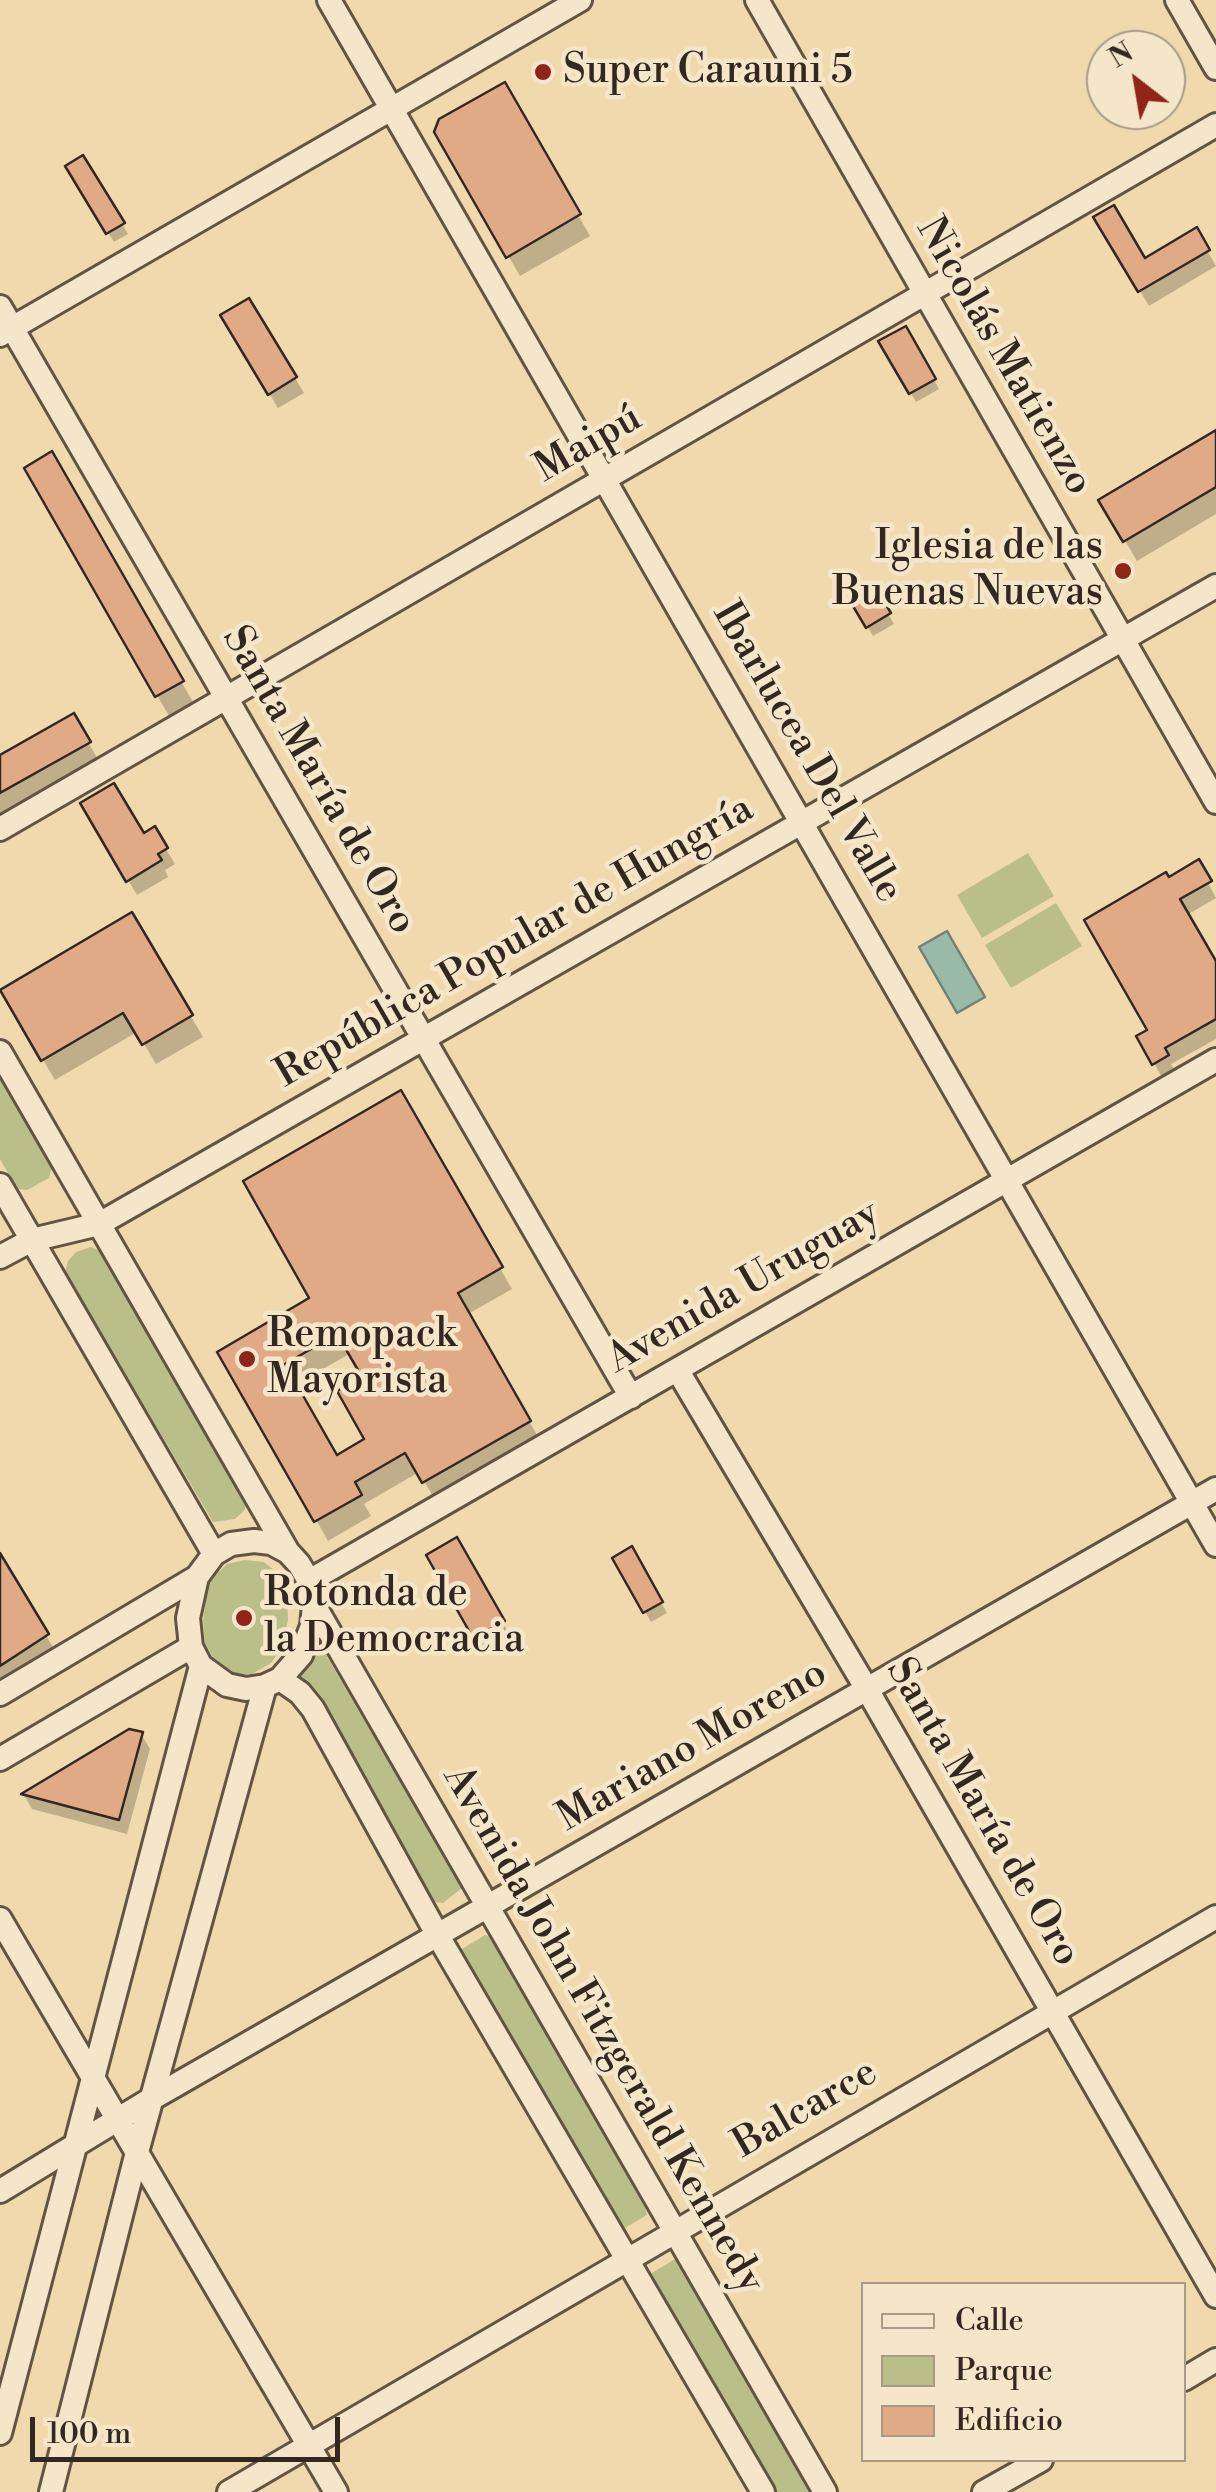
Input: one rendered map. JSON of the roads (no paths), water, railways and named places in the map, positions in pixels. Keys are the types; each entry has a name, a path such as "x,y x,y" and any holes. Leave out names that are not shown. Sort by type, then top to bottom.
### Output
{"street":[{"name":"Ibarlucea Del Valle","path":"329,0 1216,1545"},
{"path":"6,332 580,0"},
{"name":"Nicolás Matienzo","path":"757,0 1216,802"},
{"path":"1177,0 1216,68"},
{"name":"Maipú","path":"0,829 1216,126"},
{"name":"Santa María de Oro","path":"0,307 6,332 226,698 631,1397"},
{"name":"República Popular de Hungría","path":"0,1257 32,1240 99,1224 1216,586"},
{"path":"0,1052 288,1552 309,1581 314,1605 312,1626 301,1655 273,1682 138,2152 50,2492"},
{"name":"Avenida Uruguay","path":"309,1581 1216,1060"},
{"path":"0,1185 214,1554"},
{"name":"Santa María de Oro","path":"678,1371 868,1691 1216,2296"},
{"name":"Mariano Moreno","path":"0,2192 153,2098 1216,1489"},
{"path":"0,1694 197,1577 214,1554 231,1544 254,1540 288,1552"},
{"path":"0,2433 94,2074 196,1657 188,1618 197,1577"},
{"name":"Avenida John Fitzgerald Kennedy","path":"314,1605 824,2492"},
{"path":"196,1657 227,1685 246,1688 273,1682 300,1693 313,1709 438,1936 763,2492"},
{"path":"0,1759 196,1657"},
{"name":"Balcarce","path":"229,2492 1216,1917"},
{"path":"0,1918 336,2492"},
{"path":"1186,2377 1216,2360"},
{"path":"984,2492 1037,2462"}],"place":[{"name":"Super Carauni 5","path":"543,72"},
{"name":"Iglesia de las Buenas Nuevas","path":"1123,571"},
{"name":"Remopack Mayorista","path":"247,1359"},
{"name":"Rotonda de la Democracia","path":"244,1618"}]}
